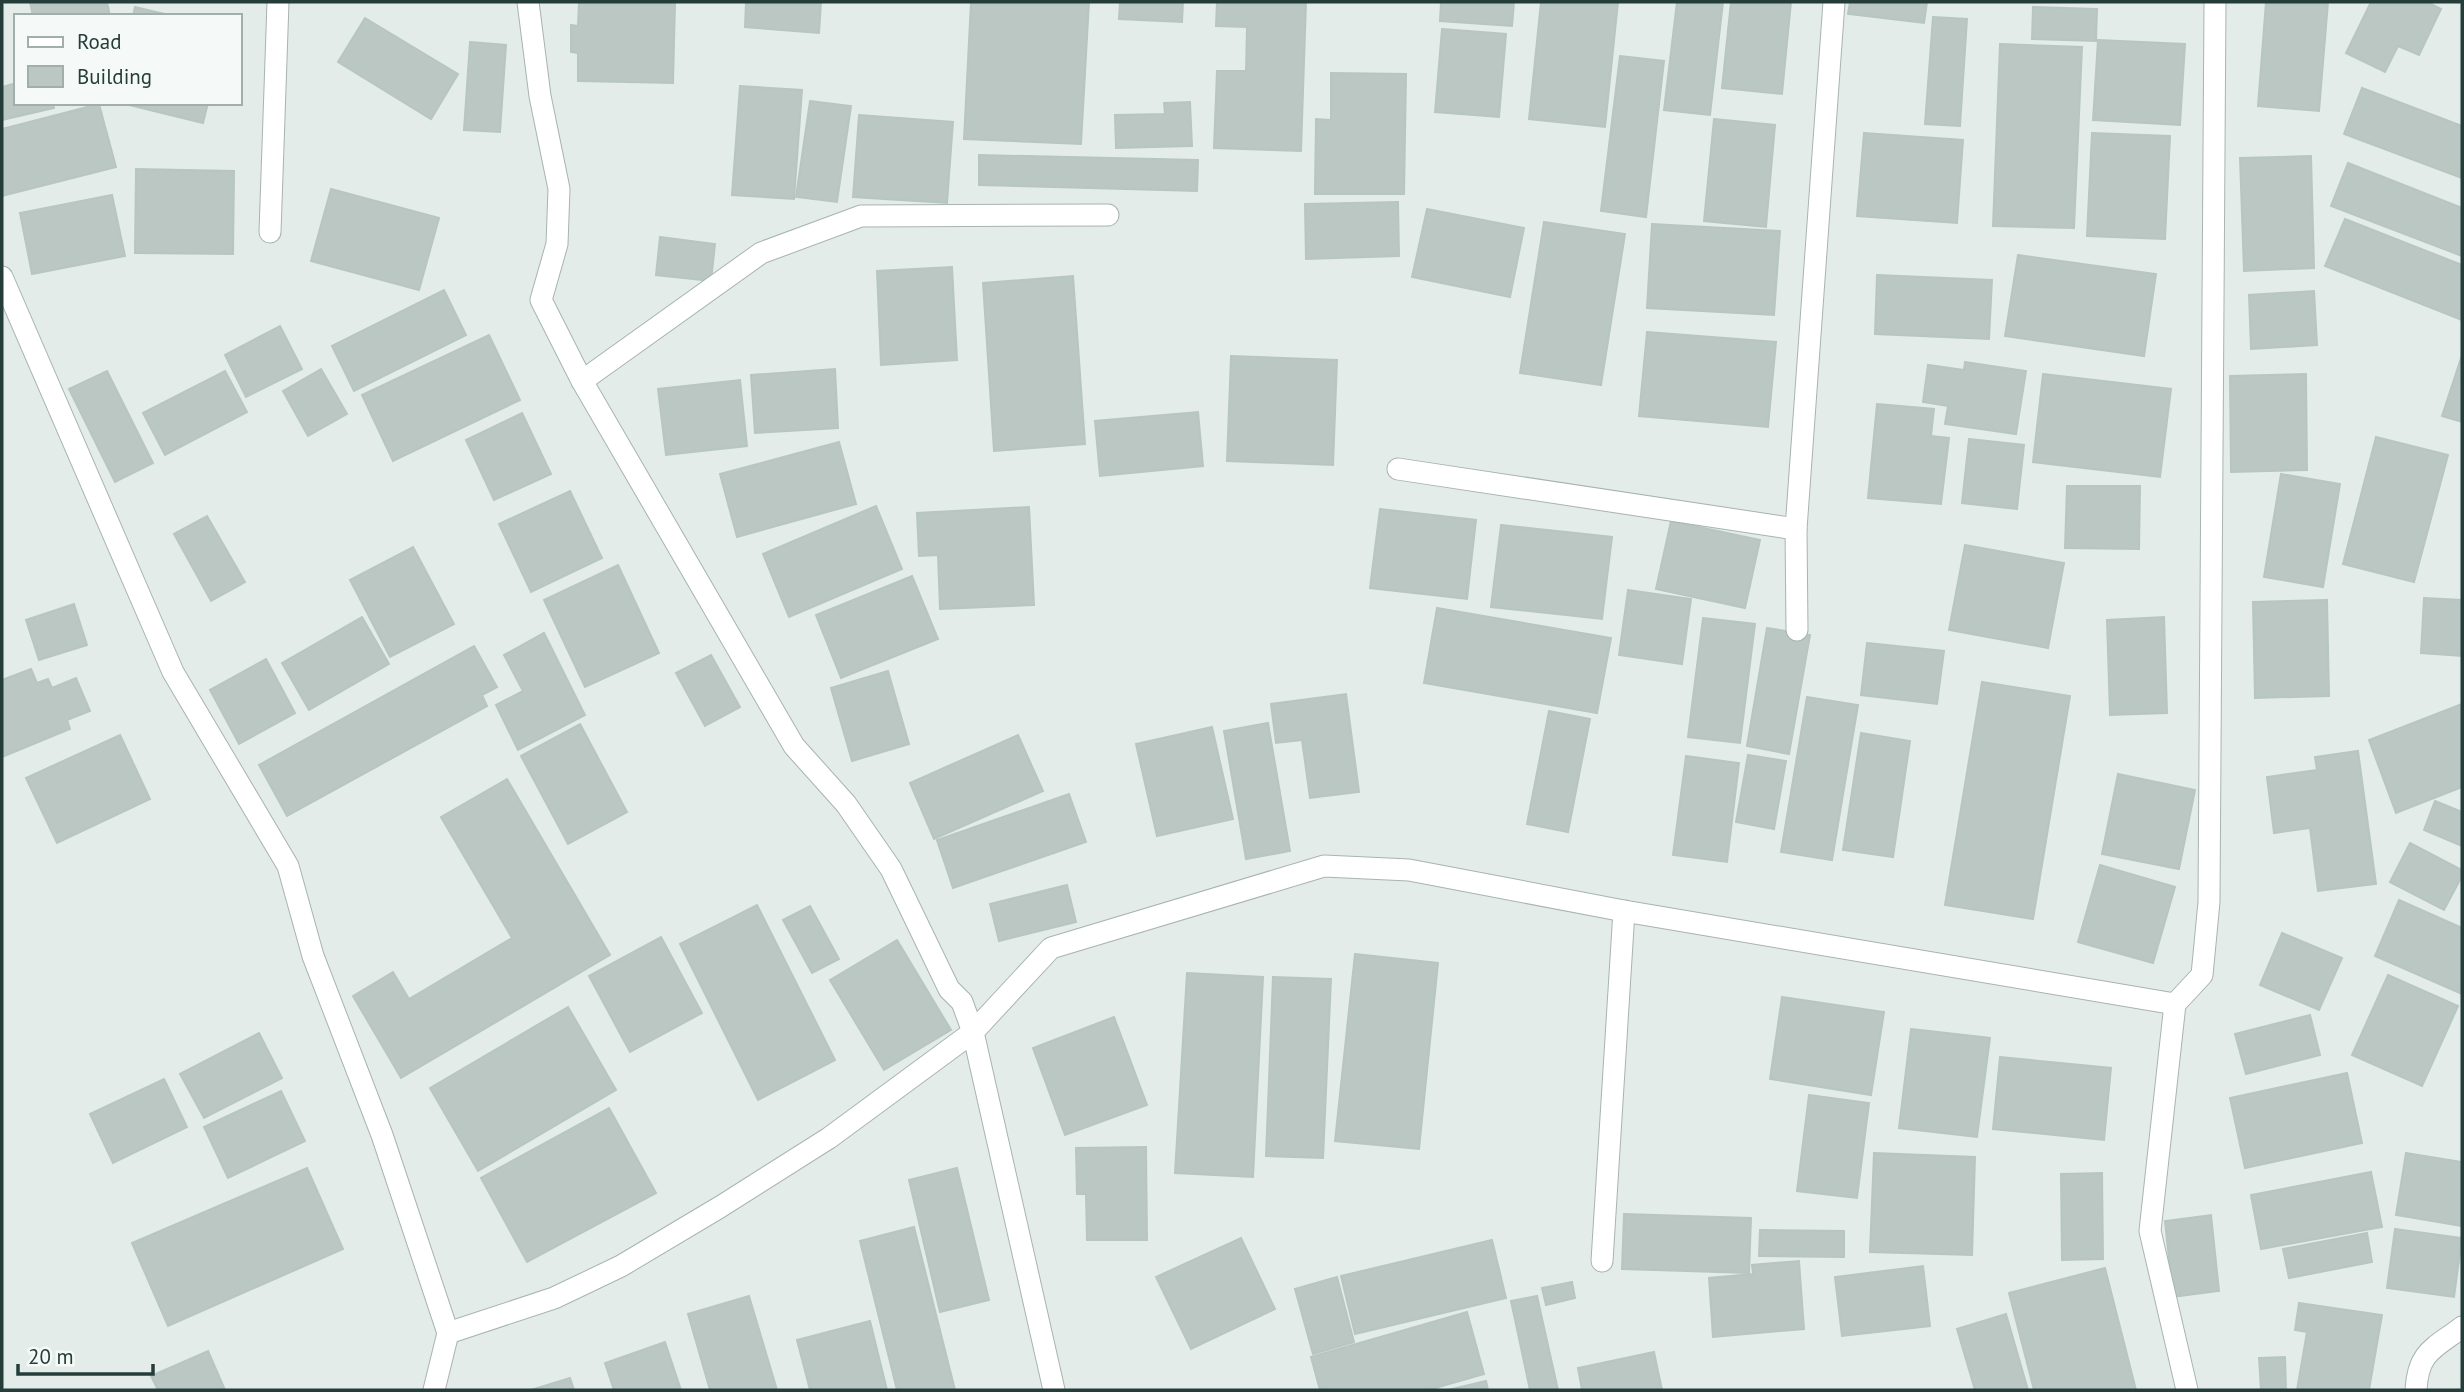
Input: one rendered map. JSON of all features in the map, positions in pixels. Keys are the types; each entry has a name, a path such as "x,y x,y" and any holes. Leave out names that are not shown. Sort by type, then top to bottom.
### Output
{"street":[{"path":"270,232 278,2"},
{"path":"528,2 540,96 559,189 557,244 541,300 582,381 794,746 846,804 891,869 949,989 961,1002 973,1032 1054,1390"},
{"path":"1797,630 1796,529 1834,2"},
{"path":"2187,1390 2150,1231 2175,1004 2202,975 2209,902 2215,2"},
{"path":"582,381 761,253 861,216 1108,215"},
{"path":"2,277 173,672 288,866 313,956 382,1135 448,1333 434,1390"},
{"path":"1398,469 1796,529"},
{"path":"448,1333 554,1298 621,1266 829,1138 973,1032 1051,948 1324,866 1409,870 1624,911 2175,1004"},
{"path":"1602,1261 1624,911"},
{"path":"2416,1390 2417,1371 2432,1347 2462,1327"}],"building":[{"path":"30,2 107,2 110,14 33,14"},
{"path":"579,2 675,2 673,83 578,81 578,53 571,52 571,25 578,26"},
{"path":"746,2 821,2 819,33 745,27"},
{"path":"971,2 1089,2 1081,144 964,139"},
{"path":"1120,2 1183,2 1182,22 1119,19"},
{"path":"1217,2 1306,2 1301,151 1214,148 1217,71 1246,71 1247,27 1216,26"},
{"path":"1441,2 1514,2 1512,26 1440,21"},
{"path":"1541,2 1618,2 1605,127 1529,119"},
{"path":"1677,2 1723,2 1710,115 1664,110"},
{"path":"1731,2 1791,2 1782,94 1722,88"},
{"path":"1850,2 1927,2 1924,23 1848,14"},
{"path":"2266,2 2328,2 2319,111 2258,106"},
{"path":"2371,2 2427,2 2441,9 2419,55 2398,46 2385,72 2346,53"},
{"path":"135,7 165,14 133,14"},
{"path":"2033,7 2097,9 2096,41 2032,39"},
{"path":"1933,17 1967,19 1960,126 1925,124"},
{"path":"365,18 458,74 431,119 338,62"},
{"path":"1442,29 1506,34 1499,117 1435,112"},
{"path":"2098,40 2185,44 2180,125 2093,120"},
{"path":"470,42 506,45 500,132 464,130"},
{"path":"2000,44 2082,47 2074,228 1993,226"},
{"path":"1620,56 1664,61 1646,217 1601,211"},
{"path":"1331,73 1406,74 1404,194 1315,194 1316,119 1331,120"},
{"path":"14,84 14,105 53,105 54,108 2,120 2,87"},
{"path":"740,86 802,90 794,199 732,195"},
{"path":"2362,88 2462,126 2462,178 2344,134"},
{"path":"810,101 851,106 837,202 796,197"},
{"path":"1190,102 1192,146 1116,148 1115,115 1165,114 1164,103"},
{"path":"99,105 116,167 2,196 2,129"},
{"path":"129,105 208,105 203,123"},
{"path":"859,115 953,122 947,203 853,197"},
{"path":"1714,119 1775,125 1766,227 1704,221"},
{"path":"1864,133 1963,140 1957,223 1857,216"},
{"path":"2092,133 2170,136 2165,239 2087,236"},
{"path":"979,155 1198,160 1197,191 979,185"},
{"path":"2311,156 2314,268 2244,271 2240,158"},
{"path":"2348,163 2462,208 2462,256 2331,206"},
{"path":"136,169 234,171 233,254 135,253"},
{"path":"331,189 439,218 419,290 311,261"},
{"path":"112,195 125,256 32,274 20,213"},
{"path":"1398,202 1399,256 1306,259 1305,204"},
{"path":"1427,209 1524,228 1510,297 1412,277"},
{"path":"2345,219 2462,265 2462,320 2325,266"},
{"path":"1544,222 1625,234 1601,385 1520,373"},
{"path":"1652,224 1780,231 1774,315 1647,308"},
{"path":"660,237 715,244 711,281 656,275"},
{"path":"2018,255 2156,274 2144,356 2005,336"},
{"path":"952,267 957,360 881,365 877,271"},
{"path":"1877,275 1992,280 1989,339 1875,334"},
{"path":"1073,276 1085,444 994,451 983,283"},
{"path":"444,290 466,335 354,391 332,346"},
{"path":"2314,291 2317,345 2251,349 2249,295"},
{"path":"280,326 302,369 246,397 225,355"},
{"path":"1647,332 1776,342 1768,427 1639,416"},
{"path":"489,335 520,400 393,461 362,395"},
{"path":"2462,355 2462,422 2442,416"},
{"path":"1231,356 1337,360 1333,465 1227,461"},
{"path":"1965,362 2026,371 2016,434 1945,424 1948,406 1923,402 1928,365 1964,370"},
{"path":"321,369 347,414 308,436 283,391"},
{"path":"835,369 838,428 755,433 751,375"},
{"path":"107,371 153,463 115,482 69,389"},
{"path":"225,371 247,412 165,455 143,413"},
{"path":"2043,374 2171,389 2160,477 2033,462"},
{"path":"2306,374 2307,470 2231,472 2230,376"},
{"path":"740,380 747,446 666,455 658,389"},
{"path":"1877,404 1934,409 1931,436 1949,438 1941,504 1868,498"},
{"path":"1198,412 1203,466 1100,476 1095,421"},
{"path":"522,413 551,474 494,500 466,440"},
{"path":"2376,437 2448,455 2414,582 2343,564"},
{"path":"1969,439 2024,445 2017,509 1962,503"},
{"path":"839,442 856,504 737,537 720,474"},
{"path":"2281,474 2340,484 2323,587 2264,577"},
{"path":"2067,486 2140,486 2139,549 2065,548"},
{"path":"570,491 602,558 531,592 499,524"},
{"path":"876,506 902,569 789,617 763,554"},
{"path":"1029,507 1034,605 940,609 938,555 919,556 917,513"},
{"path":"1380,509 1476,520 1467,599 1370,588"},
{"path":"207,516 245,582 211,601 174,534"},
{"path":"1671,521 1760,540 1745,608 1656,589"},
{"path":"1501,525 1612,537 1602,619 1491,607"},
{"path":"1965,545 2064,563 2048,648 1949,630"},
{"path":"413,547 454,624 390,657 350,580"},
{"path":"618,565 659,653 585,687 544,600"},
{"path":"912,576 938,639 841,678 816,615"},
{"path":"1628,590 1691,599 1682,664 1619,655"},
{"path":"2424,598 2462,600 2462,656 2421,653"},
{"path":"2327,600 2329,696 2255,698 2253,602"},
{"path":"74,604 87,645 39,660 26,620"},
{"path":"1437,608 1611,638 1597,713 1424,683"},
{"path":"362,617 389,664 309,710 282,663"},
{"path":"2164,617 2167,713 2110,715 2107,620"},
{"path":"1703,618 1755,624 1740,743 1688,737"},
{"path":"1767,628 1810,635 1789,754 1747,746"},
{"path":"544,633 585,715 518,750 496,705 523,691 504,655"},
{"path":"1867,643 1944,651 1937,704 1861,695"},
{"path":"474,646 497,687 482,695 487,706 287,816 259,765"},
{"path":"711,655 740,707 705,726 676,673"},
{"path":"266,659 295,713 239,744 210,690"},
{"path":"31,669 37,683 48,679 52,688 76,678 90,711 67,720 70,729 2,757 2,680"},
{"path":"888,671 909,744 852,761 831,688"},
{"path":"1982,682 2070,696 2033,919 1945,905"},
{"path":"1346,694 1359,792 1310,798 1302,740 1276,743 1271,704"},
{"path":"1807,697 1858,705 1832,860 1781,852"},
{"path":"2462,704 2462,787 2396,813 2369,740"},
{"path":"1549,711 1590,719 1568,832 1527,824"},
{"path":"1268,723 1290,851 1246,859 1224,731"},
{"path":"580,724 627,812 568,844 521,756"},
{"path":"1212,727 1233,819 1157,836 1136,744"},
{"path":"1861,733 1910,741 1893,857 1843,850"},
{"path":"120,735 150,799 57,843 26,778"},
{"path":"1018,735 1043,791 934,839 910,783"},
{"path":"2358,751 2376,884 2318,891 2310,828 2274,833 2267,777 2317,770 2315,757"},
{"path":"1748,755 1786,761 1774,829 1736,822"},
{"path":"1686,756 1739,763 1727,862 1673,855"},
{"path":"2118,774 2195,790 2179,869 2102,854"},
{"path":"507,779 610,955 401,1078 353,996 393,972 409,999 512,938 441,817"},
{"path":"1069,794 1086,842 953,888 937,840"},
{"path":"2435,801 2462,812 2462,846 2424,830"},
{"path":"2410,843 2462,870 2462,876 2444,910 2390,882"},
{"path":"2100,865 2175,887 2153,963 2078,942"},
{"path":"1067,885 1076,922 999,941 990,904"},
{"path":"2399,900 2462,928 2462,994 2375,956"},
{"path":"757,905 835,1060 758,1100 680,944"},
{"path":"810,906 839,959 812,973 783,920"},
{"path":"2282,933 2342,958 2319,1010 2260,985"},
{"path":"661,937 702,1013 630,1052 589,976"},
{"path":"897,940 951,1030 884,1070 830,980"},
{"path":"1355,954 1438,963 1419,1149 1335,1141"},
{"path":"1187,973 1263,977 1253,1177 1175,1173"},
{"path":"2388,975 2458,1006 2422,1086 2352,1055"},
{"path":"1273,977 1331,979 1323,1158 1266,1156"},
{"path":"1782,997 1884,1012 1871,1095 1770,1079"},
{"path":"568,1007 616,1090 478,1171 430,1088"},
{"path":"2310,1015 2320,1055 2246,1074 2235,1034"},
{"path":"1114,1017 1147,1105 1065,1135 1033,1048"},
{"path":"1911,1029 1990,1038 1977,1137 1899,1128"},
{"path":"259,1033 282,1078 204,1118 180,1074"},
{"path":"2000,1057 2111,1068 2104,1140 1993,1129"},
{"path":"2347,1073 2362,1143 2245,1168 2230,1098"},
{"path":"164,1079 187,1127 113,1163 90,1114"},
{"path":"281,1091 305,1141 228,1178 204,1127"},
{"path":"1809,1095 1869,1103 1857,1198 1797,1191"},
{"path":"609,1108 656,1193 527,1262 481,1178"},
{"path":"1146,1147 1147,1240 1087,1240 1086,1194 1077,1194 1076,1148"},
{"path":"1874,1153 1975,1157 1972,1255 1870,1252"},
{"path":"2406,1153 2462,1162 2462,1226 2396,1215"},
{"path":"307,1168 343,1249 168,1326 132,1243"},
{"path":"957,1168 989,1300 940,1312 909,1180"},
{"path":"2371,1172 2382,1227 2261,1249 2251,1195"},
{"path":"2102,1173 2103,1259 2062,1260 2061,1174"},
{"path":"1624,1214 1751,1218 1749,1273 1622,1269"},
{"path":"2211,1215 2219,1291 2173,1297 2165,1221"},
{"path":"914,1227 955,1390 897,1390 860,1241"},
{"path":"2395,1229 2462,1238 2454,1297 2387,1288"},
{"path":"1760,1230 1844,1231 1844,1257 1759,1256"},
{"path":"2367,1233 2372,1262 2289,1278 2283,1249"},
{"path":"1241,1238 1275,1309 1191,1349 1156,1277"},
{"path":"1492,1240 1506,1298 1355,1334 1341,1276"},
{"path":"1799,1261 1804,1329 1713,1337 1709,1278 1753,1274 1752,1265"},
{"path":"1923,1266 1930,1326 1842,1336 1835,1277"},
{"path":"2105,1268 2136,1390 2034,1390 2009,1293"},
{"path":"1337,1277 1354,1342 1313,1354 1295,1289"},
{"path":"1572,1282 1575,1298 1546,1305 1542,1288"},
{"path":"749,1296 777,1390 710,1390 688,1314"},
{"path":"1537,1296 1558,1390 1530,1390 1511,1301"},
{"path":"2299,1303 2382,1315 2369,1390 2297,1390 2307,1332 2295,1330"},
{"path":"1467,1312 1484,1374 1428,1390 1320,1390 1311,1357"},
{"path":"2006,1314 2028,1390 1975,1390 1957,1329"},
{"path":"870,1321 887,1390 810,1390 797,1340"},
{"path":"665,1342 681,1390 614,1390 605,1363"},
{"path":"208,1351 225,1390 158,1390 151,1376"},
{"path":"1654,1352 1662,1390 1582,1390 1578,1368"},
{"path":"2285,1357 2286,1390 2261,1390 2259,1358"},
{"path":"570,1378 574,1390 531,1390"},
{"path":"1486,1381 1488,1390 1448,1390"}]}
